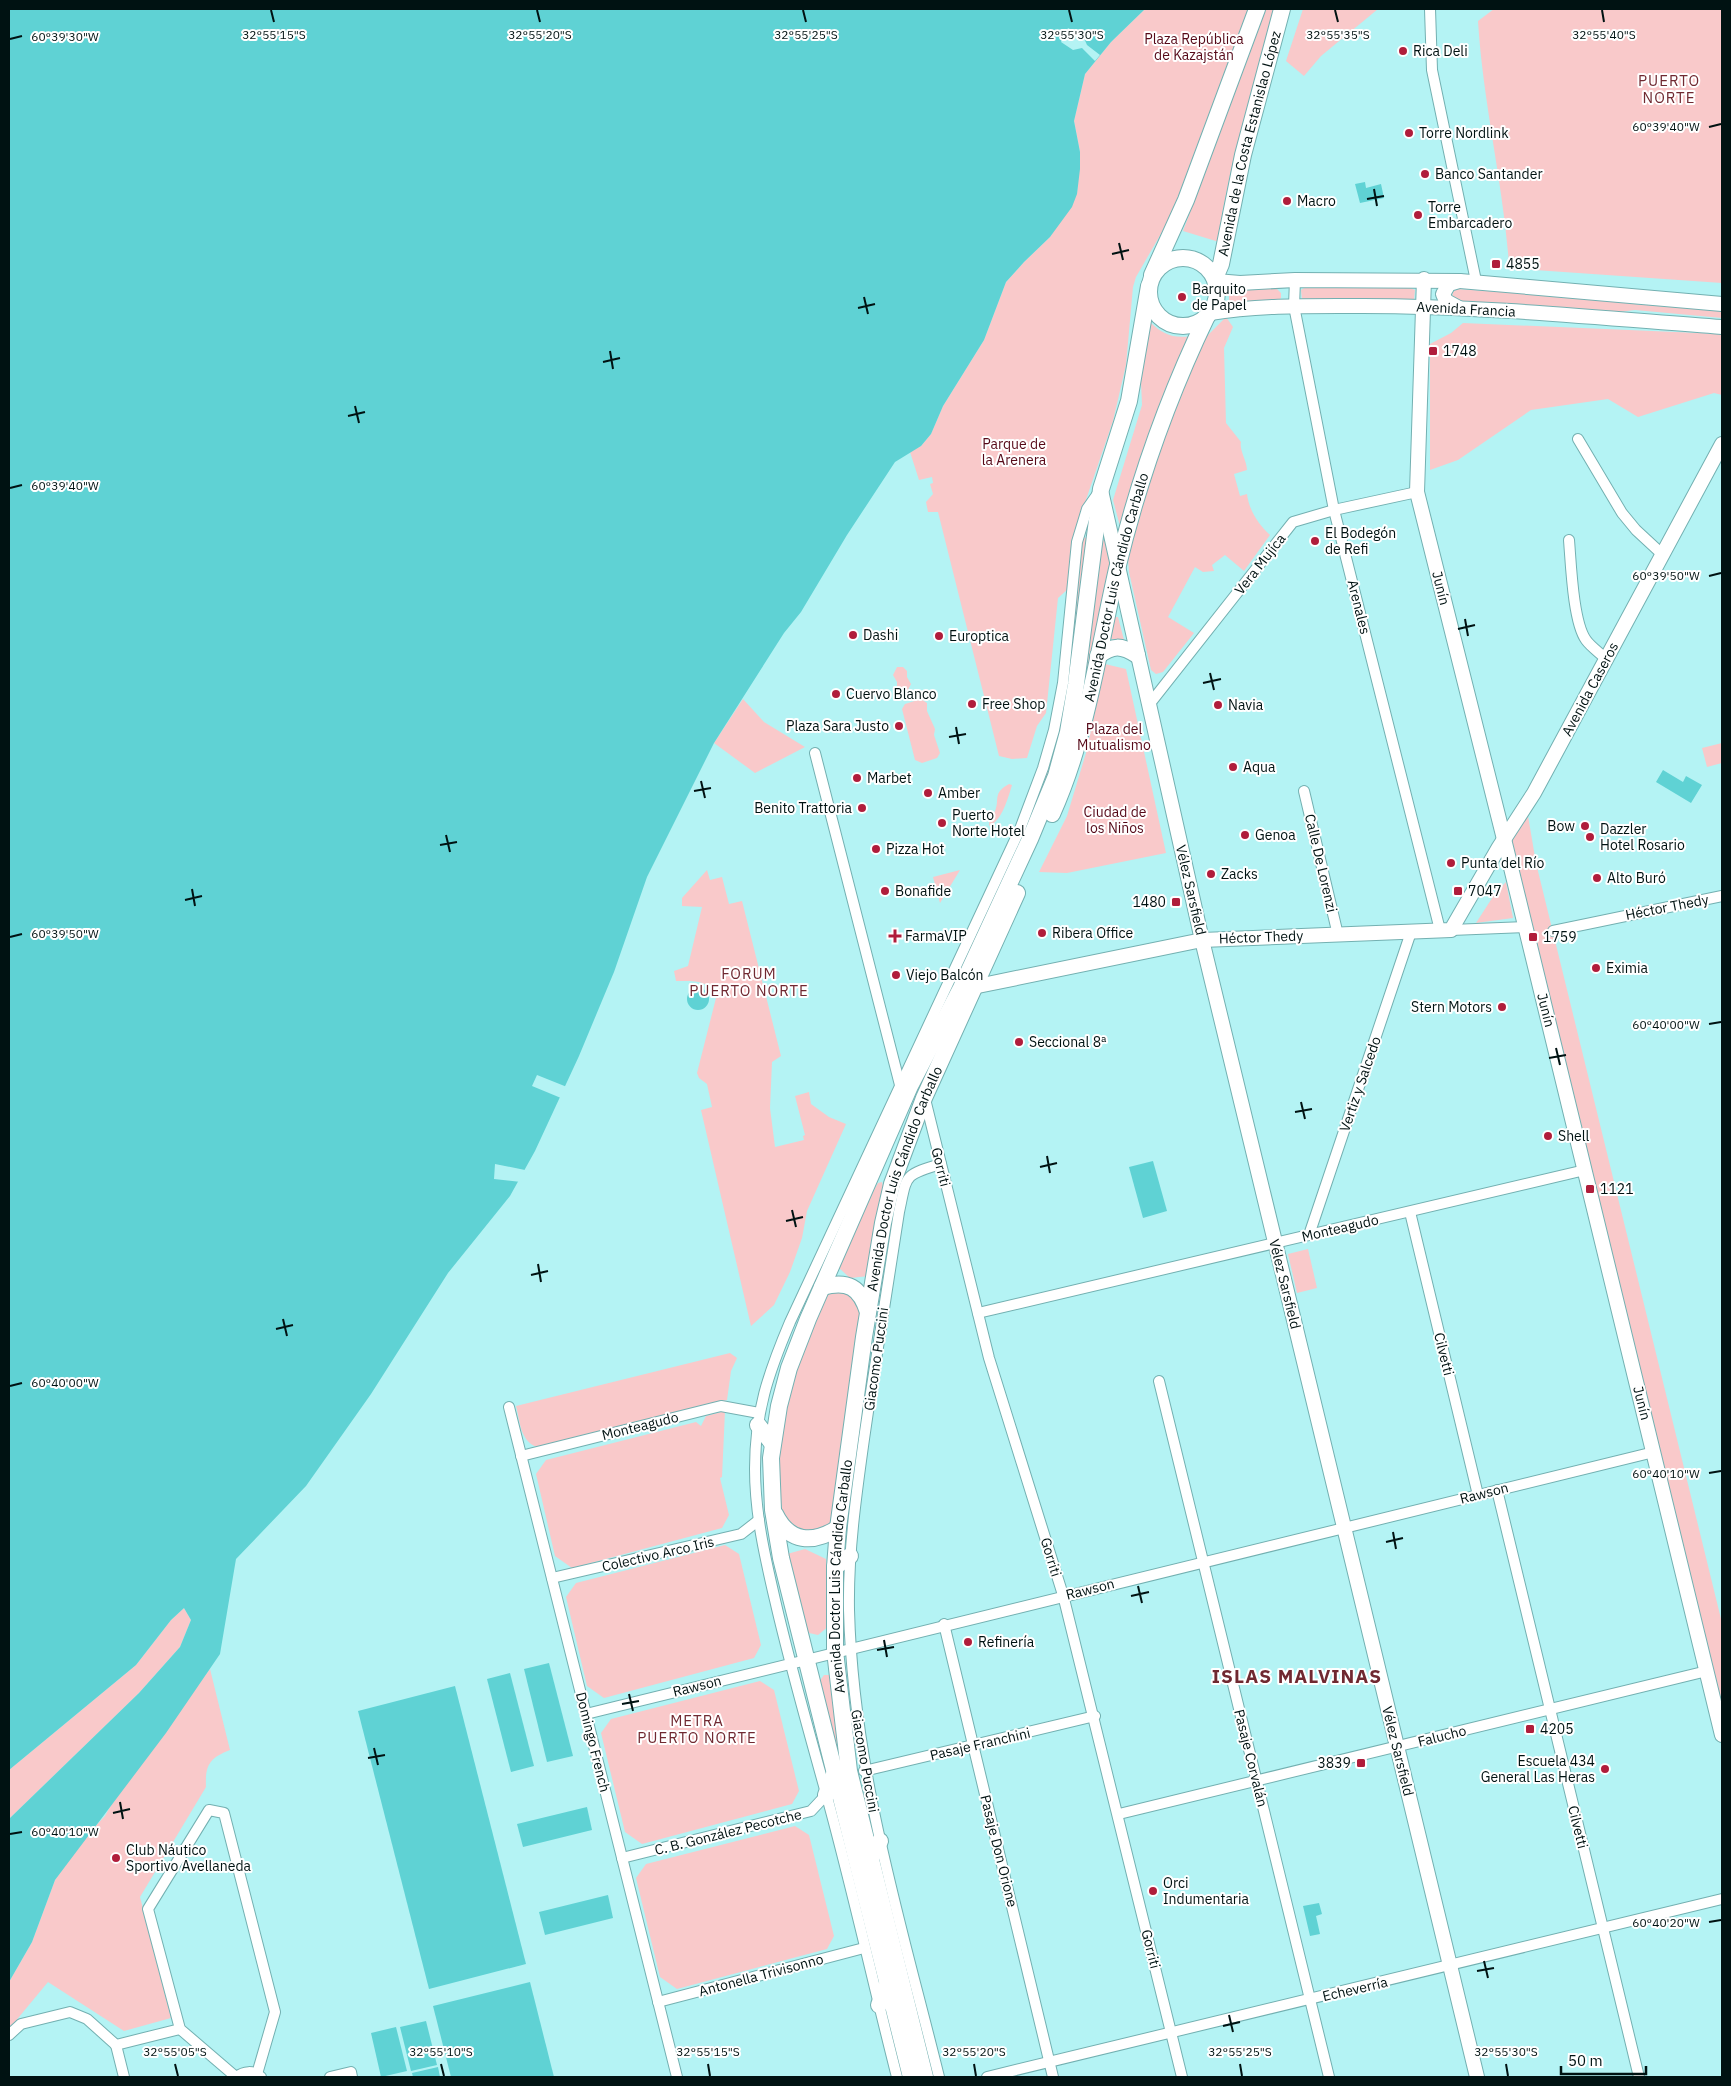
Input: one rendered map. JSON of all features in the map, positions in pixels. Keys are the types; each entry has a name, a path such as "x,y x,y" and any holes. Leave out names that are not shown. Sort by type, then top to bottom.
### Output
{"main road":[{"name":"Avenida de la Costa Estanislao López","path":"1151,281 1186,200 1257,9"},
{"name":"Avenida de la Costa Estanislao López","path":"1215,279 1221,264 1243,155 1282,9"},
{"path":"1184,257 1197,260 1208,267 1215,279 1218,292 1216,303 1209,315 1193,325 1173,325 1162,319 1154,310 1149,298 1151,281 1166,262 1184,257"},
{"name":"Avenida Francia","path":"1215,279 1240,283 1295,280 1424,279 1476,281 1722,304"},
{"name":"Junín","path":"1424,279 1417,492 1501,843 1526,927 1722,1735"},
{"name":"Avenida Doctor Luis Cándido Carballo","path":"911,2077 781,1558 773,1510 770,1476 772,1443 789,1368 808,1319 910,1086 960,990 1030,839 1056,776 1068,732 1076,684 1101,489 1129,401 1151,281"},
{"path":"1460,281 1449,284 1443,294 1446,301 1460,308"},
{"name":"Avenida Francia","path":"1209,315 1237,309 1294,306 1424,306 1722,327"},
{"name":"Avenida Doctor Luis Cándido Carballo","path":"925,2077 849,1771 843,1649 835,1566 838,1528 868,1312 883,1223 892,1184 924,1098 976,986 1067,779 1082,734 1118,567 1164,413 1209,315"},
{"name":"Avenida Caseros","path":"1445,930 1534,793 1722,444"},
{"name":"Vélez Sarsfield","path":"1101,489 1148,706 1202,940 1477,2077"},
{"path":"1098,656 1110,648 1118,646 1126,648 1137,655"},
{"name":"Héctor Thedy","path":"960,990 1202,940 1445,930"},
{"path":"822,1287 837,1283 852,1287 863,1297 868,1312"},
{"path":"790,1322 808,1319"},
{"path":"759,1419 772,1443"},
{"path":"773,1510 780,1524 792,1535 808,1539 824,1537 838,1528"},
{"path":"835,1566 850,1556"},
{"path":"826,1794 835,1772"},
{"path":"870,1860 880,1841"},
{"path":"879,2006 888,1983"}],"street":[{"path":"1430,9 1432,70 1476,281"},
{"name":"Arenales","path":"1295,280 1294,306 1334,510 1445,930"},
{"path":"1578,439 1622,513 1636,530 1662,555"},
{"name":"Avenida Doctor Luis Cándido Carballo","path":"897,2077 826,1794 790,1662 763,1547 755,1468 759,1419 765,1384 790,1322 1020,829 1044,768 1063,683 1077,542 1087,509 1101,489"},
{"name":"Vera Mujíca","path":"1148,706 1294,522 1334,510 1417,492"},
{"path":"1569,540 1581,632 1586,641 1606,659"},
{"path":"815,753 900,1085"},
{"name":"Calle De Lorenzi","path":"1304,791 1338,934"},
{"name":"Héctor Thedy","path":"1553,931 1722,896"},
{"name":"Héctor Thedy","path":"1445,930 1526,927"},
{"name":"Vertiz y Salcedo","path":"1309,1235 1411,932"},
{"name":"Héctor Thedy","path":"942,994 960,990"},
{"name":"Gorriti","path":"924,1098 989,1358 1063,1595 1095,1716 1182,2077"},
{"name":"Giacomo Puccini","path":"939,2077 864,1771 843,1649 850,1556 878,1338 906,1182 913,1172 940,1164"},
{"name":"Monteagudo","path":"978,1314 1585,1170"},
{"name":"Cilvetti","path":"1410,1212 1478,1495"},
{"name":"Pasaje Corvalán","path":"1159,1381 1329,2077"},
{"name":"Monteagudo","path":"521,1456 721,1406 759,1419"},
{"name":"Domingo French","path":"509,1407 677,2077"},
{"name":"Rawson","path":"586,1714 944,1624 1654,1452"},
{"name":"Cilvetti","path":"1497,1490 1639,2077"},
{"name":"Colectivo Arco Iris","path":"552,1578 741,1534 759,1520"},
{"name":"Pasaje Don Orione","path":"944,1624 1054,2077"},
{"name":"Falucho","path":"1119,1814 1707,1671"},
{"name":"Pasaje Franchini","path":"864,1771 1095,1716"},
{"name":"C. B. González Pecotche","path":"622,1858 811,1811 826,1794"},
{"path":"209,1810 224,1813 275,2012 259,2076 246,2072 236,2077 180,2029 148,1908 209,1810"},
{"name":"Echeverría","path":"987,2077 1722,1899"},
{"name":"Antonella Trivisonno","path":"658,2002 864,1948"},
{"path":"9,2034 21,2024 70,2012 87,2018 116,2045 124,2077"},
{"path":"116,2045 180,2029"},
{"path":"330,2077 351,2075"}],"green space":[{"name":"Parque de la Arenera","path":"1145,9 1249,9 1170,218 1136,277 1133,287 1126,365 1113,421 1077,526 1068,589 1058,598 1046,713 1037,726 1027,758 1012,759 999,756 938,512 928,512 926,502 933,494 930,484 933,483 932,477 919,480 910,452 921,446 931,434 943,406 984,340 1006,282 1050,237 1077,194 1080,152 1074,121 1085,74 1111,42"},
{"path":"1266,9 1274,9 1231,170 1222,214 1219,242 1183,231"},
{"path":"1303,9 1378,9 1321,56 1304,76 1286,61"},
{"path":"1494,9 1722,9 1722,283 1522,269 1509,264 1484,82 1478,21"},
{"path":"1275,287 1281,293 1281,298 1277,301 1229,304 1229,288 1244,290"},
{"path":"1408,287 1415,290 1414,300 1302,300 1301,290 1304,288"},
{"path":"1457,289 1614,299 1634,304 1722,311 1722,318 1635,310 1611,313 1459,304 1452,297 1453,292"},
{"path":"1226,317 1233,327 1224,348 1226,423 1241,442 1247,470 1234,474 1240,496 1247,494 1255,516 1270,535 1244,571 1225,555 1212,565 1214,571 1203,572 1195,567 1168,617 1194,633 1163,672 1156,674 1151,670 1129,572 1128,558 1145,487 1172,408 1205,338"},
{"path":"1150,322 1159,330 1169,335 1179,337 1191,336 1121,530 1113,500 1142,405 1141,382"},
{"path":"1463,323 1722,334 1722,395 1714,393 1638,417 1608,399 1531,410 1458,460 1430,470 1430,344 1451,333"},
{"path":"1082,537 1088,538 1059,750 974,953 969,950 1040,790 1052,756 1060,718"},
{"path":"1105,540 1112,572 1078,732 1099,541"},
{"path":"1115,617 1118,617 1124,640 1110,639"},
{"name":"Ciudad de los Niños","path":"1105,664 1126,669 1166,853 1067,873 1039,872 1067,816 1086,753"},
{"path":"897,667 903,667 907,671 907,677 911,684 907,692 901,692 897,688 897,682 893,675"},
{"path":"743,699 764,722 805,747 755,773 714,743"},
{"path":"921,699 927,703 927,711 935,729 934,735 940,753 937,758 922,763 915,760 902,709 905,704"},
{"path":"1722,743 1722,763 1707,767 1702,748"},
{"path":"1009,784 1012,785 1004,808 998,819 989,826 995,811 998,794 1000,790"},
{"path":"1526,804 1536,863 1722,1623 1722,1735 1504,839"},
{"path":"707,870 710,880 722,877 729,904 742,901 781,1056 772,1062 770,1108 775,1147 804,1140 803,1136 805,1135 795,1096 809,1092 811,1104 829,1117 846,1124 807,1211 802,1238 790,1272 774,1305 751,1326 701,1110 712,1107 707,1084 699,1078 697,1073 716,998 710,987 705,984 695,981 676,981 674,971 688,966 702,907 682,906 682,898"},
{"path":"960,870 940,903 933,877"},
{"path":"1506,882 1513,918 1476,923 1496,892"},
{"path":"882,1182 883,1187 869,1276 850,1278 838,1267 874,1190 878,1183"},
{"path":"1308,1249 1317,1288 1297,1293 1288,1254"},
{"path":"829,1291 851,1293 860,1308 861,1320 832,1521 829,1527 818,1533 794,1528 787,1520 782,1510 776,1469 794,1365"},
{"path":"730,1353 737,1358 731,1371 727,1400 537,1447 527,1440 522,1430 516,1406"},
{"path":"725,1411 722,1477 720,1478 729,1515 722,1528 572,1568 555,1556 536,1474 546,1460 696,1422 701,1426 706,1416"},
{"path":"725,1545 739,1554 761,1645 754,1658 604,1698 587,1686 566,1597 576,1583"},
{"path":"805,1549 826,1559 829,1626 818,1635 809,1633 805,1628 787,1554"},
{"path":"184,1608 191,1620 180,1647 139,1693 9,1819 9,1770 136,1665 171,1620"},
{"name":"Club Náutico Sportivo Avellaneda","path":"210,1669 230,1750 213,1759 210,1763 206,1787 140,1897 171,2018 124,2031 48,1982 9,2029 9,1982 32,1942 55,1880 86,1836 105,1816 115,1798"},
{"path":"824,1675 829,1675 832,1679 916,2076 819,1682"},
{"path":"760,1681 774,1690 799,1791 792,1804 642,1844 625,1832 601,1733 611,1719"},
{"path":"795,1826 809,1835 834,1936 827,1949 677,1989 660,1977 636,1878 646,1864"}],"water":[{"path":"9,9 1145,9 1111,42 1085,74 1074,121 1080,152 1080,169 1077,194 1072,207 1050,237 1006,282 984,340 943,406 931,434 921,446 895,462 847,535 801,612 784,633 714,743 647,877 614,972 579,1056 535,1151 510,1196 448,1273 371,1394 306,1486 236,1559 220,1654 166,1733 55,1880 32,1942 9,1982 9,1819 139,1693 180,1647 191,1620 184,1608 171,1620 136,1665 9,1770"},
{"path":"1365,182 1366,188 1381,184 1384,198 1360,203 1355,184"},
{"path":"1663,770 1683,782 1686,776 1702,785 1691,803 1656,782"},
{"path":"694,988 702,988 709,995 709,1003 702,1010 694,1010 687,1003 687,995"},
{"path":"1153,1161 1167,1211 1143,1218 1129,1167"},
{"path":"549,1663 573,1756 547,1762 524,1669"},
{"path":"510,1673 534,1766 511,1772 487,1679"},
{"path":"455,1686 526,1964 429,1989 358,1711"},
{"path":"587,1807 592,1830 523,1847 517,1824"},
{"path":"608,1895 613,1918 545,1935 539,1912"},
{"path":"1319,1903 1322,1914 1316,1916 1320,1934 1310,1936 1303,1906"},
{"path":"530,1982 554,2077 451,2077 433,2006"},
{"path":"426,2021 437,2065 411,2071 400,2027"},
{"path":"396,2027 407,2071 381,2077 371,2033"},
{"path":"438,2067 440,2077 413,2077 412,2073"}],"pier":[{"path":"1068,28 1083,36 1087,45 1100,55 1095,61 1082,48 1073,50 1061,42"},
{"path":"537,1075 567,1087 561,1098 532,1086"},
{"path":"495,1164 528,1170 521,1182 494,1179"}],"place":[{"name":"Rica Deli","path":"1403,51"},
{"name":"Torre Nordlink","path":"1409,133"},
{"name":"Banco Santander","path":"1425,174"},
{"name":"Macro","path":"1287,201"},
{"name":"Torre Embarcadero","path":"1418,215"},
{"name":"4855","path":"1496,264"},
{"name":"Barquito de Papel","path":"1182,297"},
{"name":"1748","path":"1433,351"},
{"name":"El Bodegón de Refi","path":"1315,541"},
{"name":"Dashi","path":"853,635"},
{"name":"Europtica","path":"939,636"},
{"name":"Cuervo Blanco","path":"836,694"},
{"name":"Free Shop","path":"972,704"},
{"name":"Navia","path":"1218,705"},
{"name":"Plaza Sara Justo","path":"899,726"},
{"name":"Aqua","path":"1233,767"},
{"name":"Marbet","path":"857,778"},
{"name":"Amber","path":"928,793"},
{"name":"Benito Trattoria","path":"862,808"},
{"name":"Puerto Norte Hotel","path":"942,823"},
{"name":"Bow","path":"1585,826"},
{"name":"Genoa","path":"1245,835"},
{"name":"Dazzler Hotel Rosario","path":"1590,837"},
{"name":"Pizza Hot","path":"876,849"},
{"name":"Punta del Río","path":"1451,863"},
{"name":"Zacks","path":"1211,874"},
{"name":"Alto Buró","path":"1597,878"},
{"name":"Bonafide","path":"885,891"},
{"name":"7047","path":"1458,891"},
{"name":"1480","path":"1176,902"},
{"name":"Ribera Office","path":"1042,933"},
{"name":"FarmaVIP","path":"895,936"},
{"name":"1759","path":"1533,937"},
{"name":"Eximia","path":"1596,968"},
{"name":"Viejo Balcón","path":"896,975"},
{"name":"Stern Motors","path":"1502,1007"},
{"name":"Seccional 8ª","path":"1019,1042"},
{"name":"Shell","path":"1548,1136"},
{"name":"1121","path":"1590,1189"},
{"name":"Refinería","path":"968,1642"},
{"name":"4205","path":"1530,1729"},
{"name":"3839","path":"1361,1763"},
{"name":"Escuela 434 General Las Heras","path":"1605,1769"},
{"name":"Club Náutico Sportivo Avellaneda","path":"116,1858"},
{"name":"Orci Indumentaria","path":"1153,1891"}],"district":[{"name":"PUERTO NORTE","path":"1669,88"},
{"name":"FORUM PUERTO NORTE","path":"749,982"},
{"name":"ISLAS MALVINAS","path":"1297,1676"},
{"name":"METRA PUERTO NORTE","path":"697,1728"}],"park label":[{"name":"Plaza República de Kazajstán","path":"1194,48"},
{"name":"Plaza del Mutualismo","path":"1114,738"}]}
